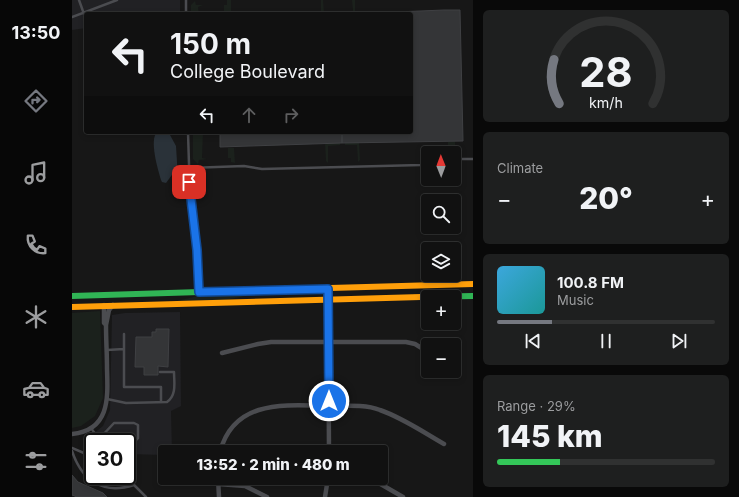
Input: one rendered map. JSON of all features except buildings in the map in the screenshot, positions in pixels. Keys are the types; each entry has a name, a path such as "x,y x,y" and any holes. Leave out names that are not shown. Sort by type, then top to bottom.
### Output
{"main road":[{"path":"72,296 473,284"},
{"path":"72,307 473,296"}],"street":[{"path":"328,289 329,445"},
{"path":"106,295 109,310 106,325"},
{"path":"72,434 91,428 104,413 107,399 107,350 106,325 104,323 108,305"},
{"path":"222,353 258,344 329,341 406,342 415,344 421,348"},
{"path":"223,445 230,430 244,416 254,411 274,406 329,406 379,409 444,444"},
{"path":"218,485 219,497"},
{"path":"232,485 245,486 266,497"},
{"path":"326,497 327,485"},
{"path":"382,485 403,497"}],"lane":[{"path":"72,17 84,14 79,0"},
{"path":"89,12 117,0"},
{"path":"186,0 186,12"},
{"path":"188,134 190,197 197,250 199,292"},
{"path":"461,159 473,159"},
{"path":"189,168 244,166 262,169 421,165"},
{"path":"124,334 124,387 161,387 161,402"},
{"path":"107,350 124,349"},
{"path":"107,399 126,403 167,402 172,397 174,372 160,372"},
{"path":"114,423 134,423 138,425 138,438 135,441 110,441 100,438 114,423"},
{"path":"91,428 94,433"},
{"path":"72,449 84,454"},
{"path":"72,449 84,474"},
{"path":"99,485 103,487 114,488 134,485 146,497"}],"shaded area":[{"path":"72,0 180,0 180,12 84,12 84,28 72,30"},
{"path":"227,0 231,0 231,12 224,12 224,5 227,5"},
{"path":"321,0 323,0 324,12 321,12"},
{"path":"352,0 355,0 355,12 340,12 340,11 353,11"},
{"path":"195,1 196,5 203,5 198,7 199,12 191,12 191,5"},
{"path":"156,134 170,135 176,146 177,168 166,183 162,182 158,169 154,148"},
{"path":"193,134 203,134 202,158 207,159 199,160 198,164 193,159"},
{"path":"455,141 455,146 448,146 448,142"},
{"path":"359,142 360,160 358,162 357,145 345,145 345,143"},
{"path":"325,143 340,143 340,145 328,146 328,163 326,161"},
{"path":"228,148 234,148 235,163 231,162 231,158 228,158"},
{"path":"256,294 225,300 173,302 201,295"},
{"path":"100,311 103,398 95,416 81,426 72,428 72,313"},
{"path":"180,312 181,406 171,411 172,445 158,445 158,455 136,454 136,433 94,433 103,426 110,410 112,315 125,313"}],"traffic: fast":[{"path":"72,296 294,289"},
{"path":"461,296 473,296"}],"traffic: slow":[{"path":"294,289 473,284"},
{"path":"72,307 421,297"}],"route":[{"path":"189,182 197,250 199,292 328,289 329,401"}]}
